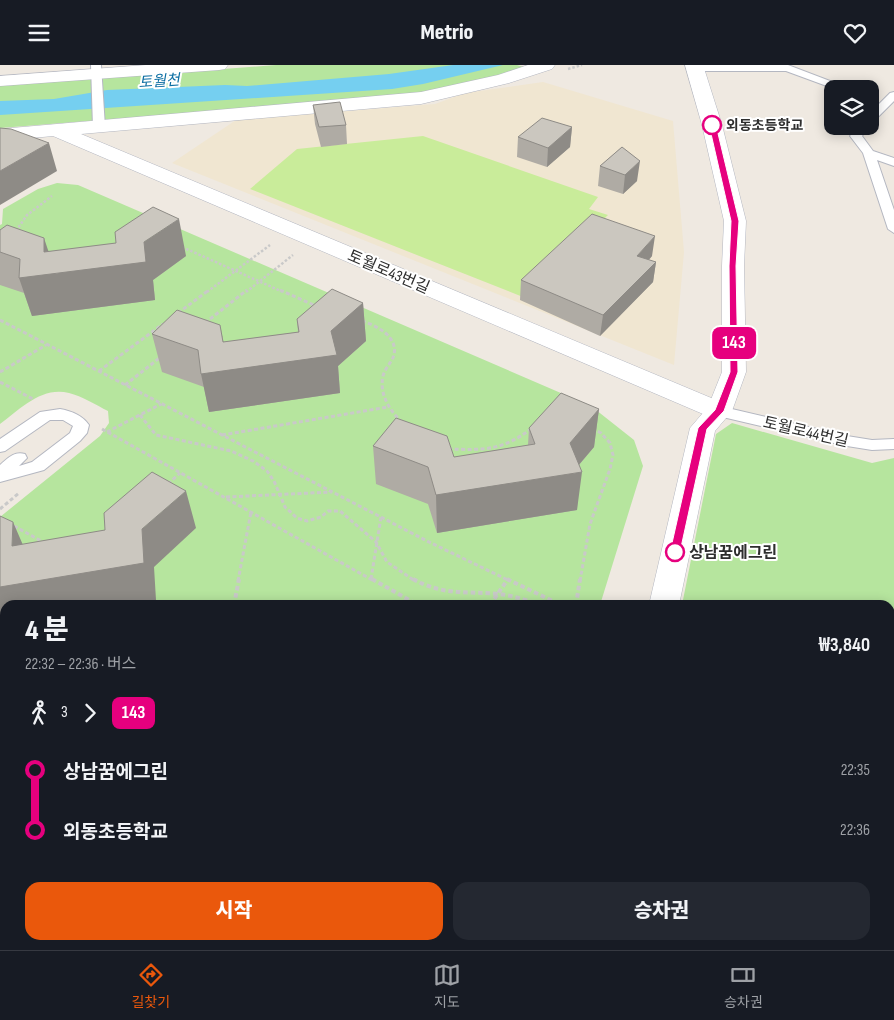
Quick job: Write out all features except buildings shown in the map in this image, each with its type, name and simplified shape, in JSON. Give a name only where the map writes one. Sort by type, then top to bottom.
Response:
[{"type":"street","points":[[0,81],[95,70],[219,65]]},
{"type":"street","name":"토월로43번길","points":[[0,135],[421,98],[503,79],[546,65]]},
{"type":"street","points":[[665,600],[703,428],[720,411],[734,372],[732,266],[735,221],[712,125],[695,67]]},
{"type":"street","name":"토월로43번길","points":[[58,131],[720,411]]},
{"type":"lane","points":[[695,67],[789,66],[824,80]]},
{"type":"lane","points":[[95,70],[99,127]]},
{"type":"lane","points":[[879,110],[888,101]]},
{"type":"lane","points":[[856,135],[869,153],[894,229]]},
{"type":"lane","points":[[869,153],[894,162]]},
{"type":"lane","name":"토월로44번길","points":[[720,411],[847,441],[872,445],[894,444]]},
{"type":"path","points":[[570,65],[574,67]]},
{"type":"path","points":[[16,237],[15,231],[20,220],[30,210],[52,196]]},
{"type":"path","points":[[171,318],[270,245]]},
{"type":"path","points":[[182,247],[322,309]]},
{"type":"path","points":[[200,327],[294,255]]},
{"type":"path","points":[[359,319],[388,334],[394,343],[394,355],[383,375],[384,396],[388,407],[404,424]]},
{"type":"path","points":[[0,320],[381,517],[552,600]]},
{"type":"path","points":[[99,371],[163,324]]},
{"type":"path","points":[[0,372],[47,344]]},
{"type":"path","points":[[125,385],[162,356]]},
{"type":"path","points":[[0,382],[34,400]]},
{"type":"path","points":[[107,432],[162,404]]},
{"type":"path","points":[[222,435],[388,407]]},
{"type":"path","points":[[140,415],[156,435],[187,443],[207,444],[252,461],[267,471],[274,481],[285,507],[297,518],[307,521],[321,517],[328,511],[340,511],[376,542],[388,562],[401,573],[423,585],[453,593],[499,594],[526,600]]},
{"type":"path","points":[[446,449],[483,450],[513,442],[535,426]]},
{"type":"path","points":[[577,600],[590,524],[600,491],[610,469],[613,455],[610,443],[601,433],[587,426]]},
{"type":"path","points":[[99,427],[409,600]]},
{"type":"path","points":[[483,450],[485,457]]},
{"type":"path","points":[[166,486],[180,473]]},
{"type":"path","points":[[224,497],[333,492]]},
{"type":"path","points":[[235,600],[251,512]]},
{"type":"path","points":[[370,579],[381,517]]},
{"type":"path","points":[[7,523],[50,545]]},
{"type":"path","points":[[494,600],[508,579]]},
{"type":"shaded area","points":[[543,82],[673,121],[684,252],[674,365],[172,163],[236,120],[435,104],[465,93]]},
{"type":"green space","points":[[276,65],[517,65],[524,67],[482,81],[427,92],[0,128],[0,86]]},
{"type":"green space","points":[[423,136],[598,197],[589,209],[608,215],[523,297],[250,189],[297,149]]},
{"type":"green space","points":[[57,183],[78,185],[591,406],[634,440],[643,466],[602,600],[0,600],[0,517],[100,436],[109,423],[108,411],[79,396],[59,392],[50,393],[32,400],[0,424],[0,225],[2,224],[3,209],[38,189]]},
{"type":"green space","points":[[732,423],[872,463],[894,458],[894,600],[683,600],[716,434]]},
{"type":"water","points":[[453,65],[503,65],[423,84],[392,89],[0,115],[0,101],[54,99],[107,90],[225,85],[247,86],[389,74]]},
{"type":"bus line","name":"143","points":[[675,552],[703,428],[720,411],[734,372],[732,266],[735,221],[712,125]]},
{"type":"place","name":"외동초등학교","points":[[712,125]]},
{"type":"place","name":"상남꿈에그린","points":[[675,552]]},
{"type":"water label","name":"토월천","points":[[159,81]]}]
